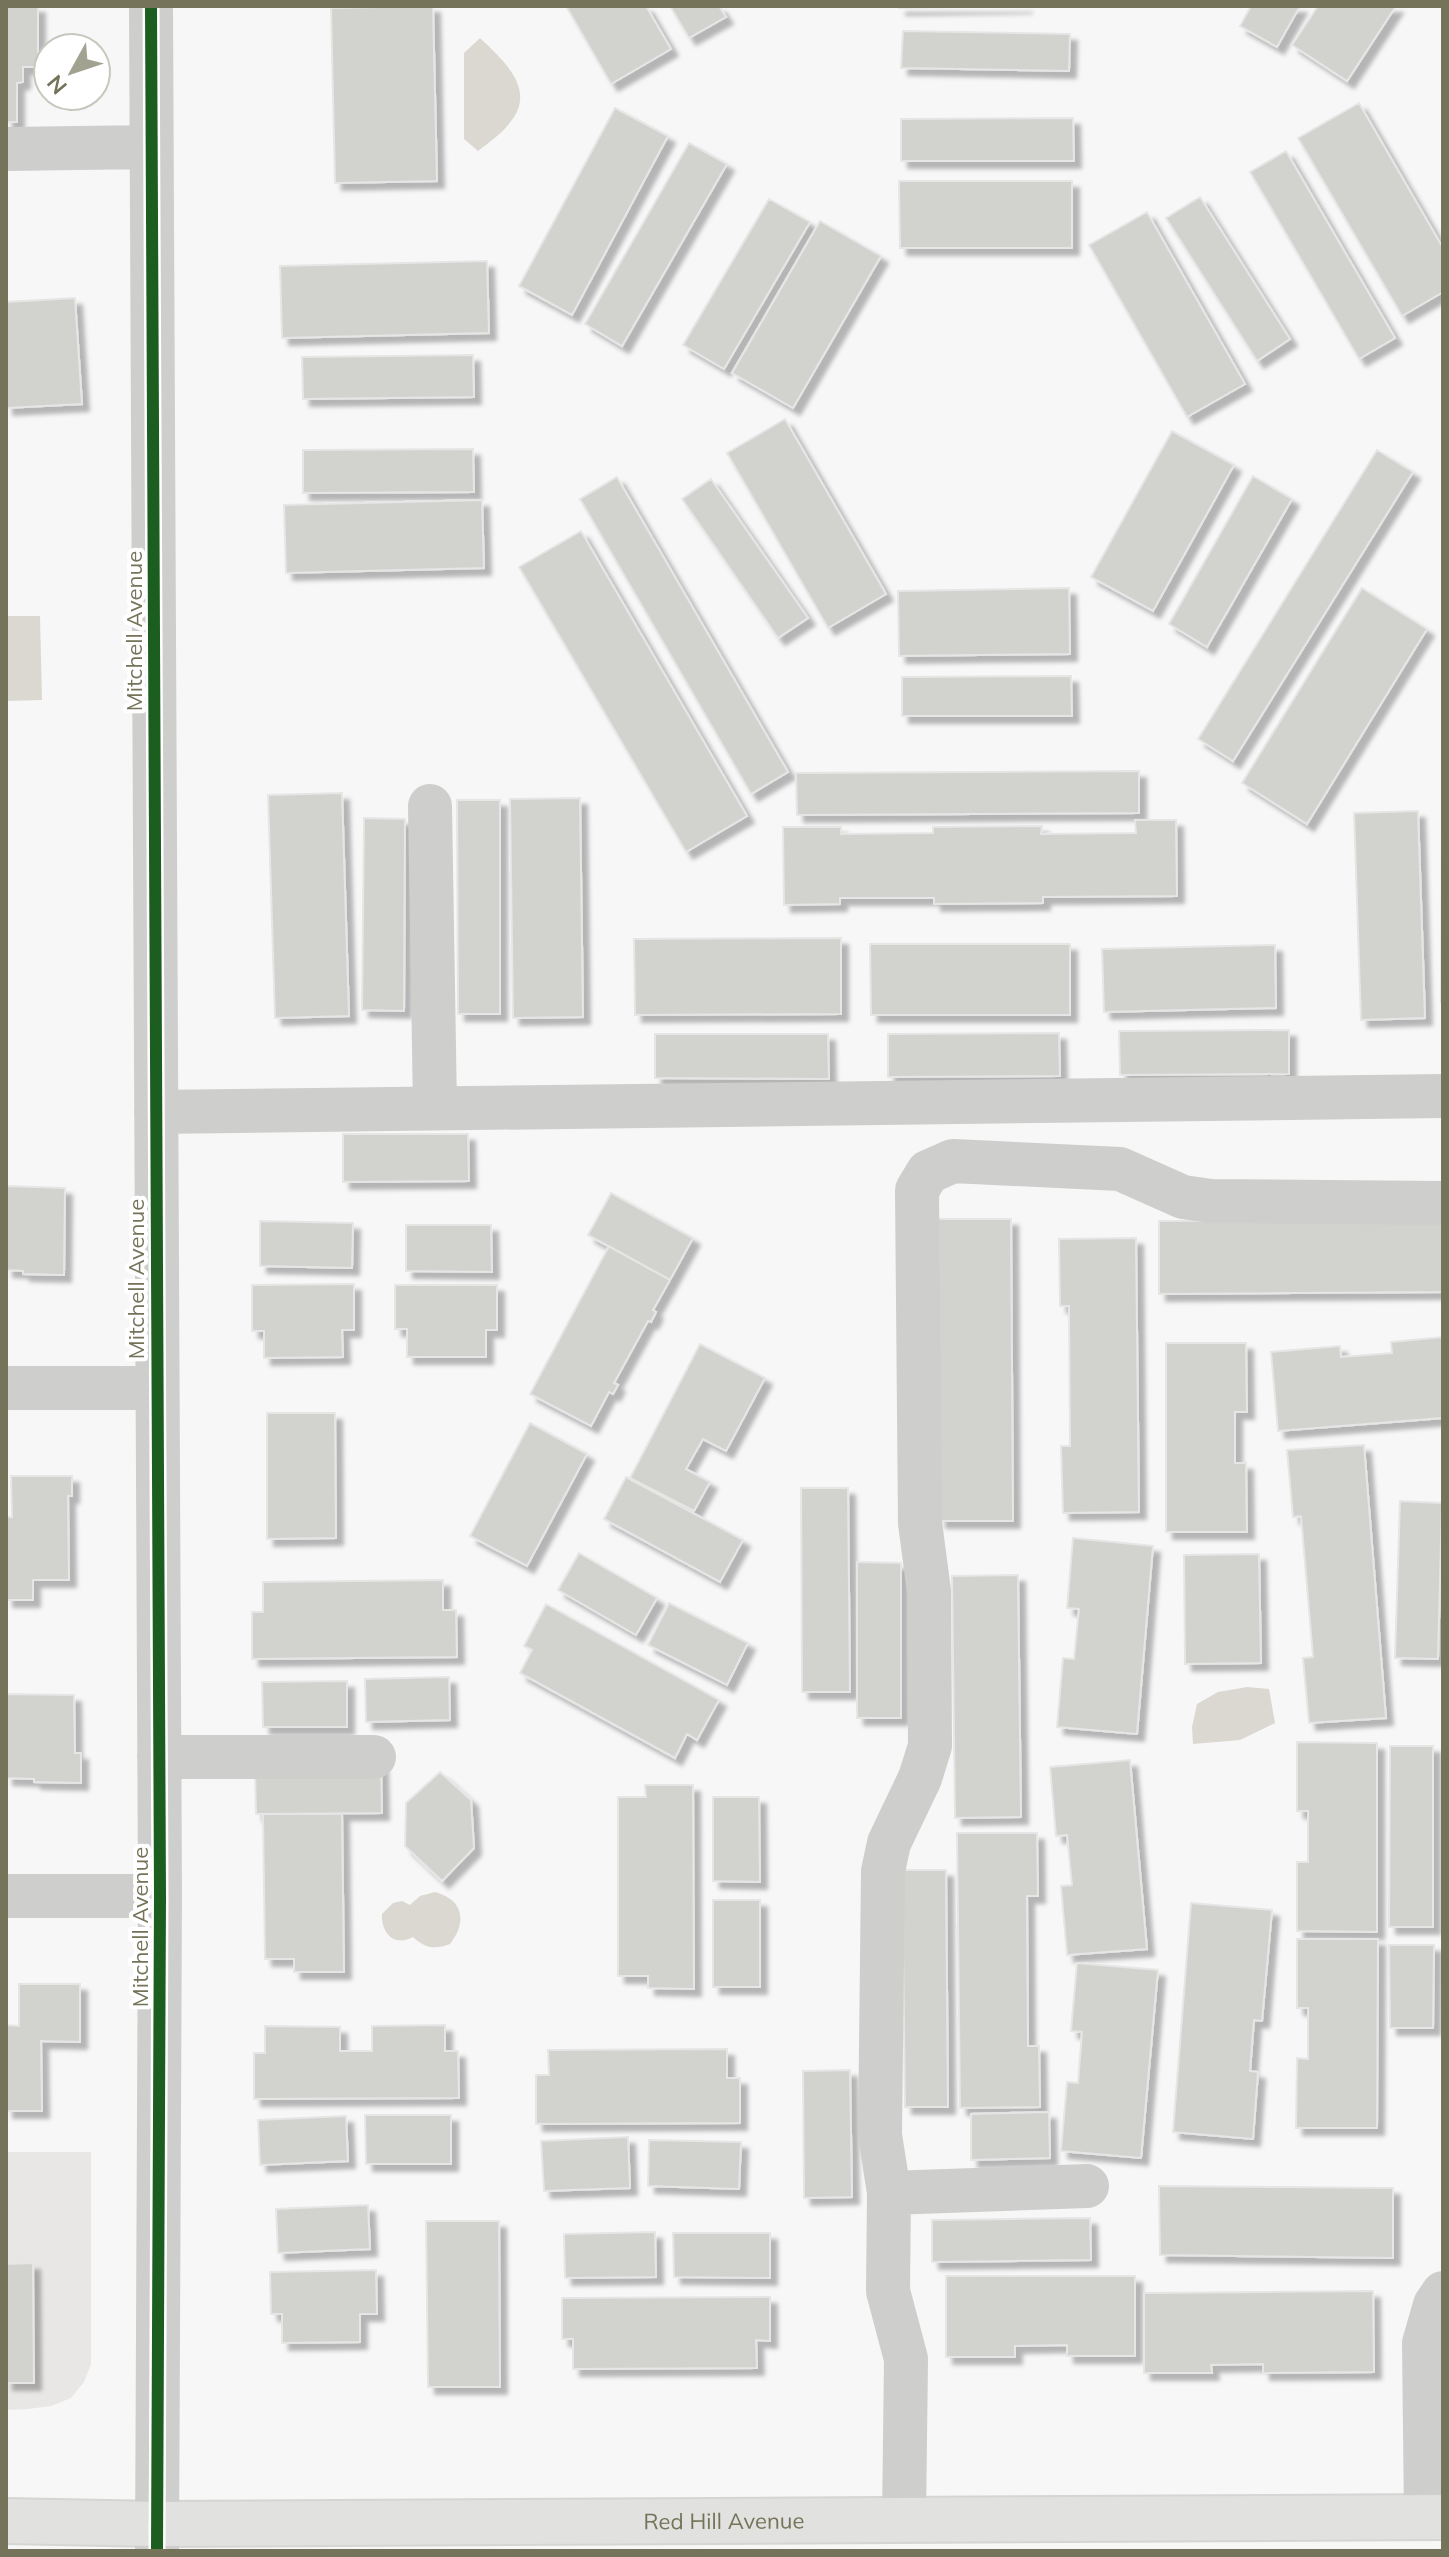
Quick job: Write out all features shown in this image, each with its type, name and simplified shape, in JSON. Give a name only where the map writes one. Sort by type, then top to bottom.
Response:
[{"type":"main road","name":"Red Hill Avenue","points":[[6,2521],[156,2538],[904,2520],[1435,2517]]},
{"type":"street","name":"Mitchell Avenue","points":[[151,6],[160,1896],[156,2538]]},
{"type":"street","points":[[6,149],[151,147]]},
{"type":"street","points":[[430,806],[435,1108]]},
{"type":"street","points":[[156,1112],[1443,1096]]},
{"type":"street","points":[[904,2520],[906,2359],[888,2291],[889,2193],[880,2135],[883,1871],[889,1843],[920,1778],[930,1746],[929,1591],[920,1523],[917,1190],[928,1172],[953,1161],[1120,1169],[1183,1197],[1211,1201],[1443,1203]]},
{"type":"street","points":[[6,1388],[157,1388]]},
{"type":"street","points":[[159,1757],[374,1757]]},
{"type":"street","points":[[6,1896],[160,1896]]},
{"type":"street","points":[[889,2193],[1087,2186]]},
{"type":"street","points":[[1435,2517],[1424,2343],[1435,2305],[1443,2293]]},
{"type":"shaded area","points":[[480,38],[515,77],[520,100],[517,112],[508,125],[478,151],[464,139],[464,53]]},
{"type":"shaded area","points":[[6,616],[40,616],[42,700],[6,701]]},
{"type":"shaded area","points":[[1247,1687],[1269,1689],[1275,1723],[1240,1740],[1193,1744],[1192,1727],[1197,1704],[1218,1692]]},
{"type":"shaded area","points":[[435,1892],[452,1900],[460,1913],[459,1928],[450,1944],[430,1947],[413,1937],[400,1940],[390,1937],[382,1914],[393,1903],[402,1901],[410,1905],[420,1896]]},
{"type":"shaded area","points":[[6,2152],[91,2152],[91,2364],[84,2382],[71,2398],[51,2406],[6,2410]]},
{"type":"building","points":[[6,6],[38,6],[38,32],[32,32],[32,67],[23,67],[23,82],[17,83],[17,122],[6,122]]},
{"type":"building","points":[[433,6],[437,181],[335,183],[331,8]]},
{"type":"building","points":[[566,6],[646,6],[671,49],[611,84]]},
{"type":"building","points":[[670,6],[719,6],[726,17],[689,38]]},
{"type":"building","points":[[899,6],[1026,6],[899,8]]},
{"type":"building","points":[[1251,6],[1300,6],[1277,47],[1240,26]]},
{"type":"building","points":[[1318,6],[1396,6],[1347,81],[1292,45]]},
{"type":"building","points":[[903,31],[1070,34],[1069,71],[901,68]]},
{"type":"building","points":[[1359,103],[1443,248],[1443,292],[1402,316],[1298,138]]},
{"type":"building","points":[[615,108],[668,136],[572,315],[519,286]]},
{"type":"building","points":[[1073,118],[1074,161],[901,161],[901,119]]},
{"type":"building","points":[[689,143],[727,164],[622,346],[585,324]]},
{"type":"building","points":[[1286,151],[1395,338],[1359,359],[1250,172]]},
{"type":"building","points":[[899,181],[1072,181],[1072,248],[900,248]]},
{"type":"building","points":[[1200,197],[1290,339],[1257,361],[1166,218]]},
{"type":"building","points":[[769,199],[810,222],[724,369],[683,345]]},
{"type":"building","points":[[1147,212],[1245,384],[1187,417],[1089,245]]},
{"type":"building","points":[[820,221],[881,256],[793,408],[732,373]]},
{"type":"building","points":[[487,261],[489,333],[282,338],[280,266]]},
{"type":"building","points":[[75,298],[82,404],[6,408],[6,302]]},
{"type":"building","points":[[473,355],[474,397],[303,399],[302,357]]},
{"type":"building","points":[[785,419],[886,594],[828,628],[727,453]]},
{"type":"building","points":[[1172,431],[1234,465],[1153,611],[1091,577]]},
{"type":"building","points":[[473,449],[474,492],[303,493],[303,450]]},
{"type":"building","points":[[1377,450],[1413,472],[1233,761],[1198,739]]},
{"type":"building","points":[[1253,476],[1292,499],[1207,647],[1169,624]]},
{"type":"building","points":[[617,477],[788,772],[751,794],[580,499]]},
{"type":"building","points":[[711,479],[808,618],[778,638],[682,499]]},
{"type":"building","points":[[482,500],[484,568],[286,573],[284,505]]},
{"type":"building","points":[[581,531],[747,816],[686,852],[519,567]]},
{"type":"building","points":[[1069,588],[1070,654],[899,656],[898,591]]},
{"type":"building","points":[[1362,588],[1427,629],[1307,824],[1242,783]]},
{"type":"building","points":[[1071,676],[1072,716],[902,716],[902,677]]},
{"type":"building","points":[[1139,771],[1139,813],[797,815],[796,773]]},
{"type":"building","points":[[342,793],[349,1016],[275,1018],[268,795]]},
{"type":"building","points":[[580,798],[583,1017],[513,1018],[510,799]]},
{"type":"building","points":[[457,800],[500,800],[500,1014],[458,1014]]},
{"type":"building","points":[[1418,811],[1425,1018],[1361,1020],[1354,813]]},
{"type":"building","points":[[364,818],[405,819],[404,1011],[362,1010]]},
{"type":"building","points":[[1135,820],[1176,820],[1177,896],[1043,897],[1043,903],[934,904],[934,898],[840,898],[840,904],[784,905],[783,827],[841,827],[841,834],[933,833],[933,827],[1042,826],[1041,834],[1136,833]]},
{"type":"building","points":[[1442,831],[1443,1002],[1441,1002]]},
{"type":"building","points":[[841,938],[841,1014],[635,1015],[634,939]]},
{"type":"building","points":[[870,944],[1070,944],[1070,1015],[871,1015]]},
{"type":"building","points":[[1275,945],[1276,1008],[1104,1012],[1102,949]]},
{"type":"building","points":[[1289,1030],[1289,1074],[1120,1075],[1119,1031]]},
{"type":"building","points":[[1059,1033],[1060,1076],[888,1077],[888,1034]]},
{"type":"building","points":[[655,1034],[828,1034],[829,1079],[655,1078]]},
{"type":"building","points":[[343,1134],[468,1134],[469,1181],[343,1182]]},
{"type":"building","points":[[6,1186],[65,1188],[64,1275],[23,1274],[23,1271],[6,1270]]},
{"type":"building","points":[[611,1193],[693,1238],[670,1280],[588,1235]]},
{"type":"building","points":[[938,1219],[1011,1219],[1013,1521],[939,1521]]},
{"type":"building","points":[[1443,1220],[1443,1292],[1159,1294],[1159,1221]]},
{"type":"building","points":[[260,1221],[353,1223],[352,1268],[260,1266]]},
{"type":"building","points":[[406,1225],[491,1225],[492,1272],[406,1271]]},
{"type":"building","points":[[1136,1238],[1139,1512],[1063,1513],[1061,1446],[1070,1446],[1069,1306],[1060,1306],[1059,1239]]},
{"type":"building","points":[[609,1246],[670,1280],[653,1310],[656,1312],[651,1322],[648,1321],[614,1383],[618,1385],[613,1394],[609,1392],[591,1426],[530,1394]]},
{"type":"building","points":[[354,1284],[354,1330],[342,1330],[343,1357],[264,1358],[264,1331],[252,1331],[252,1285]]},
{"type":"building","points":[[395,1285],[497,1285],[497,1330],[486,1330],[486,1357],[407,1357],[407,1329],[395,1329]]},
{"type":"building","points":[[1443,1337],[1443,1418],[1278,1431],[1271,1352],[1340,1346],[1341,1357],[1392,1353],[1391,1342]]},
{"type":"building","points":[[1166,1343],[1246,1343],[1247,1412],[1235,1412],[1235,1463],[1246,1463],[1247,1532],[1166,1532]]},
{"type":"building","points":[[700,1344],[765,1378],[726,1451],[703,1439],[686,1469],[710,1482],[694,1511],[630,1478]]},
{"type":"building","points":[[267,1413],[335,1413],[336,1538],[267,1539]]},
{"type":"building","points":[[530,1423],[587,1454],[527,1566],[470,1536]]},
{"type":"building","points":[[1364,1445],[1386,1718],[1309,1723],[1303,1658],[1313,1657],[1301,1516],[1293,1517],[1287,1450]]},
{"type":"building","points":[[11,1476],[72,1476],[72,1496],[68,1496],[69,1580],[33,1580],[33,1600],[6,1600],[6,1517],[12,1517]]},
{"type":"building","points":[[626,1477],[743,1540],[720,1582],[604,1519]]},
{"type":"building","points":[[801,1488],[848,1488],[850,1692],[802,1692]]},
{"type":"building","points":[[1400,1501],[1442,1503],[1438,1659],[1395,1658]]},
{"type":"building","points":[[1073,1538],[1153,1546],[1137,1734],[1057,1727],[1063,1658],[1074,1659],[1079,1609],[1067,1608]]},
{"type":"building","points":[[579,1553],[657,1598],[636,1635],[558,1590]]},
{"type":"building","points":[[1259,1554],[1261,1663],[1185,1664],[1184,1555]]},
{"type":"building","points":[[857,1562],[901,1563],[901,1718],[857,1718]]},
{"type":"building","points":[[1018,1575],[1021,1817],[955,1818],[952,1576]]},
{"type":"building","points":[[443,1580],[443,1610],[456,1610],[457,1657],[252,1659],[252,1612],[263,1612],[263,1582]]},
{"type":"building","points":[[669,1603],[748,1643],[727,1685],[648,1645]]},
{"type":"building","points":[[546,1604],[719,1700],[697,1740],[687,1734],[675,1758],[520,1673],[532,1650],[524,1646]]},
{"type":"building","points":[[449,1677],[450,1720],[366,1722],[365,1679]]},
{"type":"building","points":[[347,1681],[347,1727],[263,1727],[262,1682]]},
{"type":"building","points":[[6,1694],[74,1695],[75,1753],[81,1753],[81,1783],[6,1778]]},
{"type":"building","points":[[1297,1742],[1377,1743],[1377,1932],[1297,1931],[1297,1862],[1308,1862],[1308,1811],[1297,1811]]},
{"type":"building","points":[[1390,1746],[1433,1746],[1433,1927],[1389,1927]]},
{"type":"building","points":[[1130,1760],[1147,1949],[1067,1955],[1061,1886],[1072,1885],[1067,1835],[1056,1836],[1050,1767]]},
{"type":"building","points":[[381,1765],[382,1813],[256,1814],[255,1767]]},
{"type":"building","points":[[440,1772],[471,1800],[474,1848],[442,1881],[405,1846],[406,1803]]},
{"type":"building","points":[[645,1785],[693,1785],[694,1989],[648,1988],[648,1976],[618,1976],[618,1797],[646,1797]]},
{"type":"building","points":[[713,1797],[759,1797],[760,1882],[713,1881]]},
{"type":"building","points":[[263,1814],[342,1814],[344,1972],[294,1972],[294,1959],[265,1959]]},
{"type":"building","points":[[957,1833],[1037,1833],[1038,1896],[1027,1896],[1028,2046],[1039,2046],[1040,2107],[960,2108]]},
{"type":"building","points":[[902,1870],[946,1870],[948,2107],[905,2107]]},
{"type":"building","points":[[713,1900],[760,1900],[760,1987],[713,1987]]},
{"type":"building","points":[[1191,1903],[1272,1910],[1262,2021],[1254,2020],[1250,2071],[1258,2072],[1253,2139],[1173,2132]]},
{"type":"building","points":[[1297,1939],[1378,1939],[1377,2128],[1296,2128],[1297,2058],[1308,2059],[1308,2008],[1297,2008]]},
{"type":"building","points":[[1389,1945],[1434,1945],[1433,2028],[1390,2028]]},
{"type":"building","points":[[1077,1963],[1158,1970],[1141,2158],[1061,2151],[1067,2082],[1078,2083],[1082,2032],[1071,2031]]},
{"type":"building","points":[[19,1984],[80,1984],[80,2042],[41,2041],[42,2111],[6,2111],[6,2025],[19,2026]]},
{"type":"building","points":[[445,2025],[445,2051],[458,2051],[459,2098],[254,2099],[254,2053],[265,2053],[265,2026],[340,2027],[340,2051],[372,2051],[372,2026]]},
{"type":"building","points":[[727,2049],[727,2078],[740,2078],[740,2123],[536,2124],[536,2075],[549,2075],[548,2050]]},
{"type":"building","points":[[850,2070],[852,2197],[804,2198],[803,2071]]},
{"type":"building","points":[[1049,2112],[1050,2158],[971,2160],[971,2114]]},
{"type":"building","points":[[365,2115],[451,2115],[451,2164],[366,2164]]},
{"type":"building","points":[[346,2116],[348,2161],[260,2165],[258,2120]]},
{"type":"building","points":[[628,2137],[630,2188],[544,2191],[541,2141]]},
{"type":"building","points":[[649,2140],[741,2142],[739,2189],[648,2186]]},
{"type":"building","points":[[1159,2186],[1393,2188],[1393,2258],[1160,2255]]},
{"type":"building","points":[[368,2205],[370,2249],[278,2253],[276,2209]]},
{"type":"building","points":[[1090,2218],[1091,2260],[932,2262],[932,2220]]},
{"type":"building","points":[[426,2221],[499,2221],[500,2387],[428,2387]]},
{"type":"building","points":[[655,2232],[656,2277],[565,2278],[564,2234]]},
{"type":"building","points":[[673,2233],[770,2233],[770,2278],[674,2277]]},
{"type":"building","points":[[33,2263],[34,2383],[6,2383],[6,2264]]},
{"type":"building","points":[[376,2270],[377,2314],[360,2314],[360,2342],[282,2343],[282,2314],[271,2314],[270,2272]]},
{"type":"building","points":[[946,2276],[1135,2276],[1135,2356],[1067,2356],[1067,2345],[1015,2346],[1015,2357],[946,2357]]},
{"type":"building","points":[[1373,2291],[1374,2372],[1263,2373],[1263,2364],[1211,2365],[1212,2373],[1144,2373],[1144,2293]]},
{"type":"building","points":[[770,2297],[770,2341],[756,2340],[757,2368],[573,2369],[573,2339],[562,2339],[562,2298]]},
{"type":"cycle path","points":[[151,6],[160,1896],[157,2551]]}]
